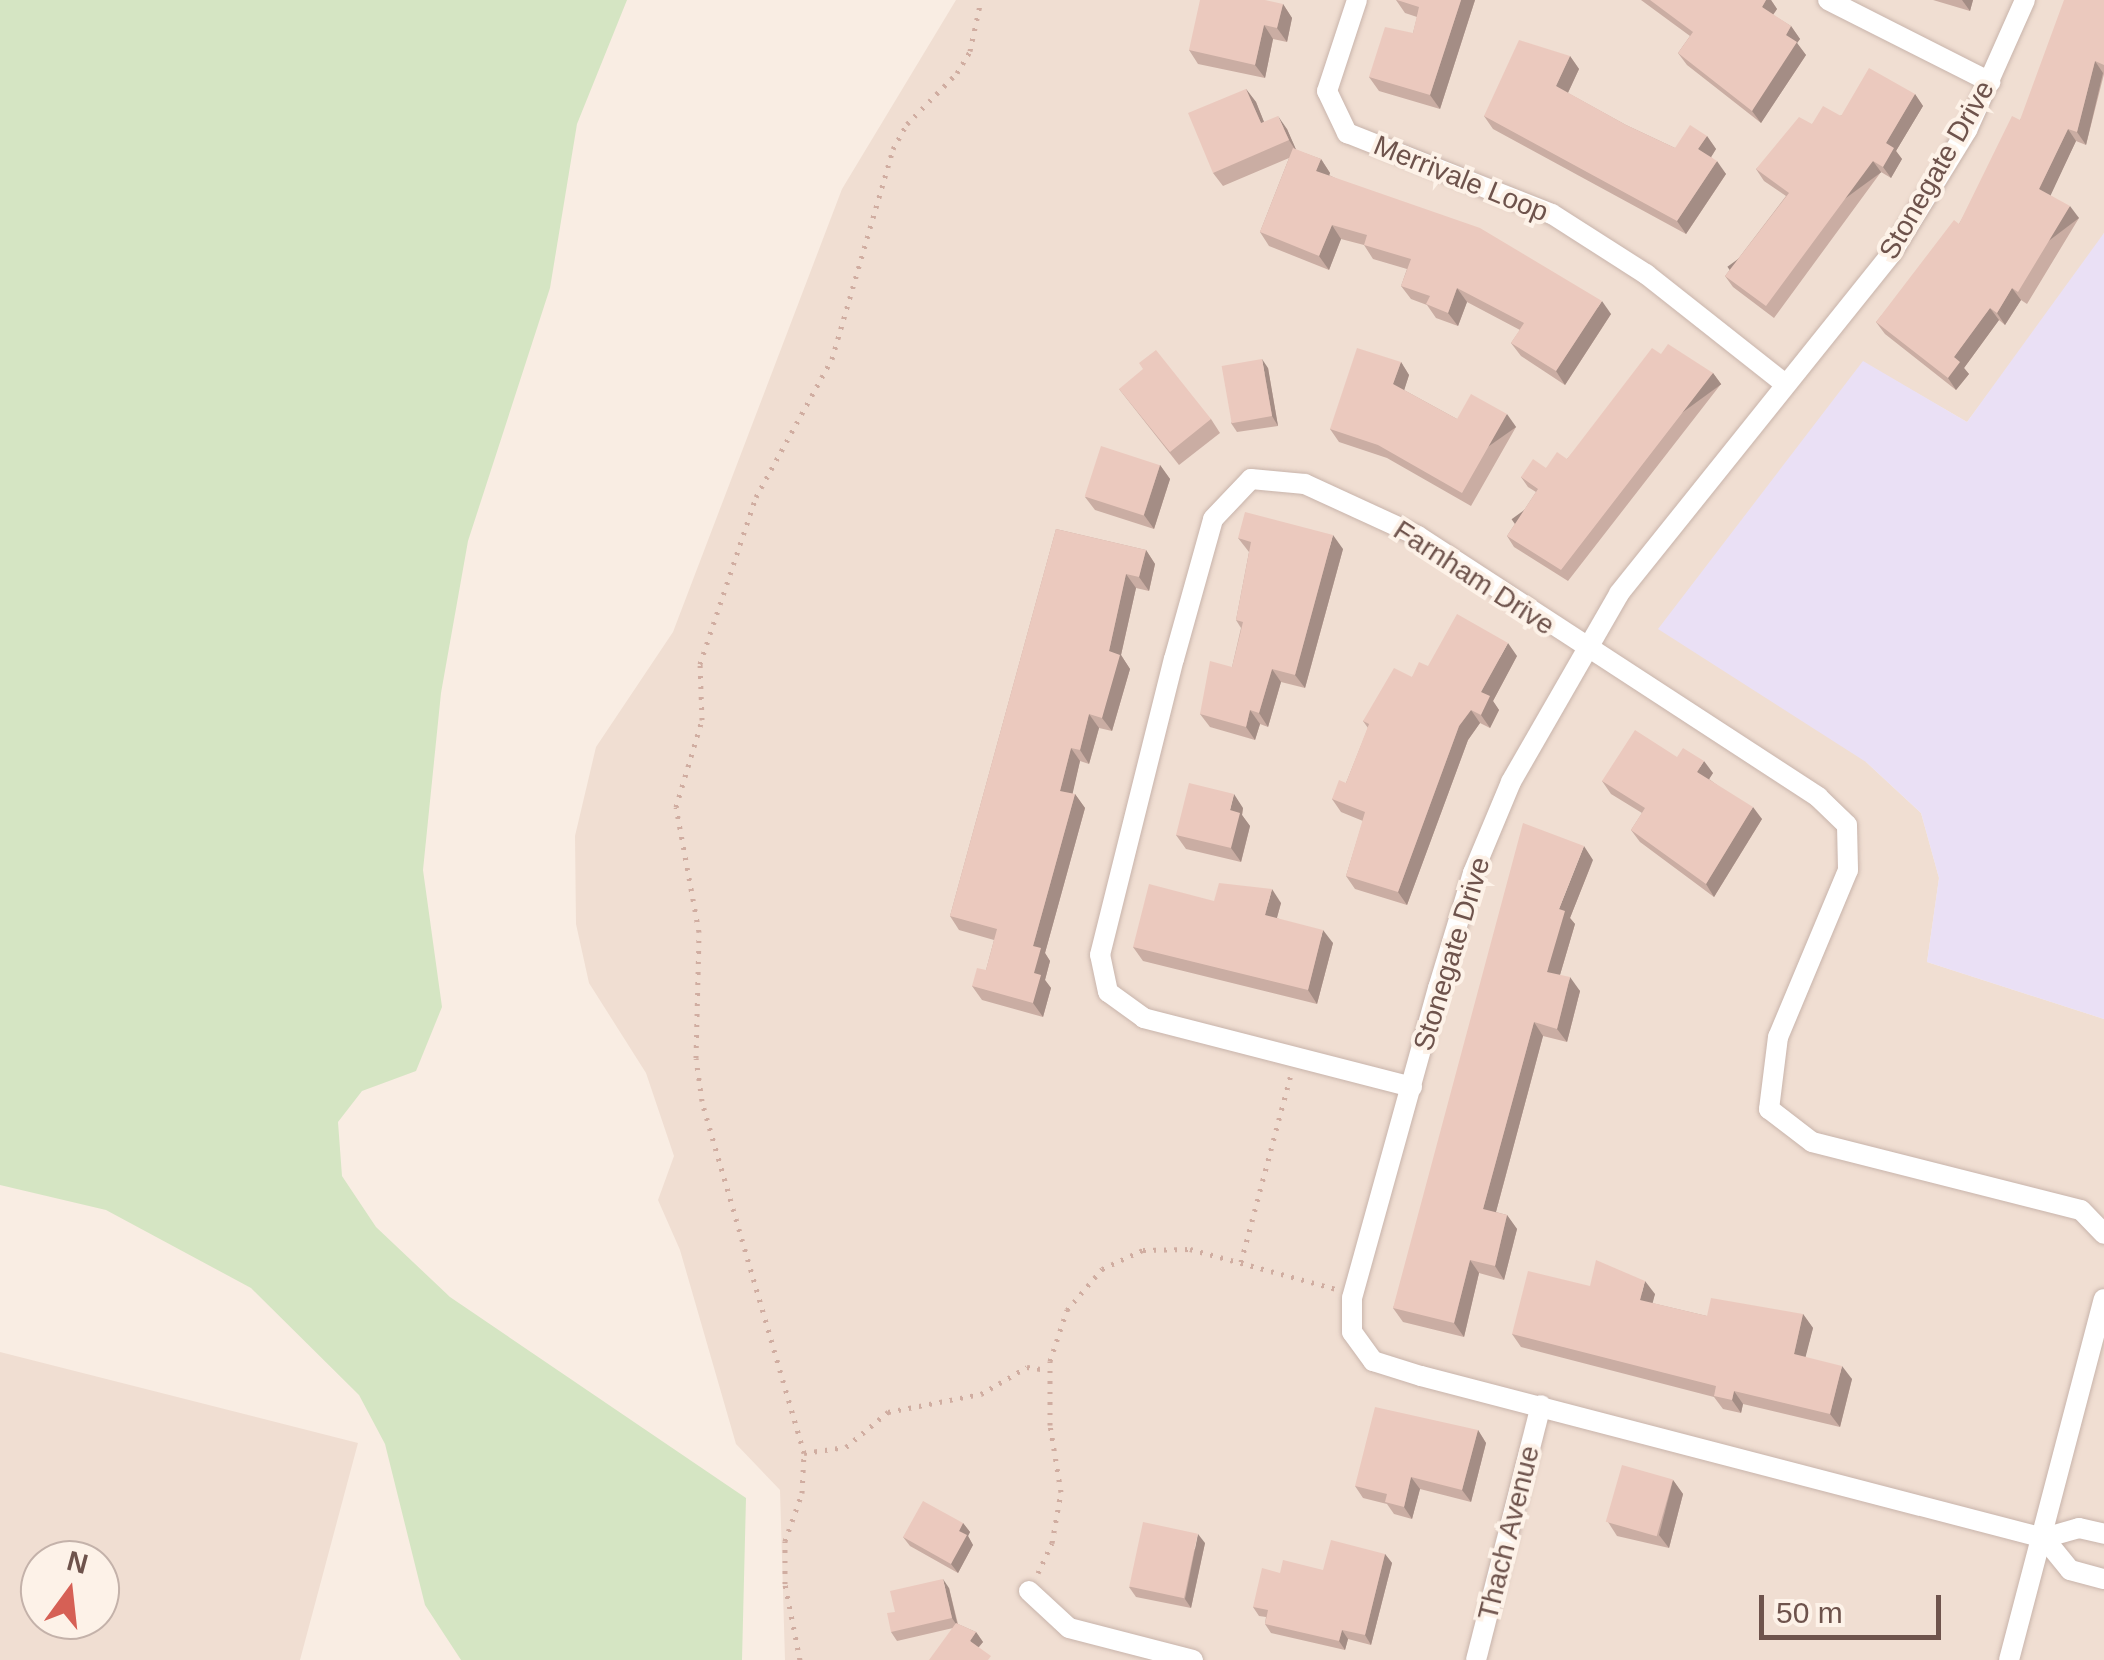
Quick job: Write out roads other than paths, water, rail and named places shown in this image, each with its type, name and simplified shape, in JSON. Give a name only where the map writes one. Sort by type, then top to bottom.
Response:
[{"type":"street","name":"Merrivale Loop","points":[[1358,0],[1328,91],[1347,133],[1552,214],[1646,274],[1784,382]]},
{"type":"street","points":[[1828,0],[1990,82]]},
{"type":"street","name":"Stonegate Drive","points":[[2025,0],[1990,82],[1891,254],[1784,382],[1619,594],[1511,782],[1473,873],[1353,1294],[1352,1332],[1373,1361],[2044,1538],[2079,1528],[2104,1534]]},
{"type":"street","name":"Farnham Drive","points":[[1412,1087],[1144,1018],[1108,992],[1100,955],[1214,519],[1251,480],[1305,484],[1418,536],[1585,650],[1818,797],[1847,825],[1848,870],[1778,1037],[1769,1108],[1812,1142],[2081,1210],[2104,1234]]},
{"type":"street","points":[[2009,1660],[2104,1299]]},
{"type":"street","name":"Thach Avenue","points":[[1476,1660],[1541,1405]]},
{"type":"street","name":"Stonegate Drive","points":[[2044,1538],[2070,1570],[2104,1579]]},
{"type":"street","points":[[1029,1592],[1069,1628],[1193,1660]]}]
